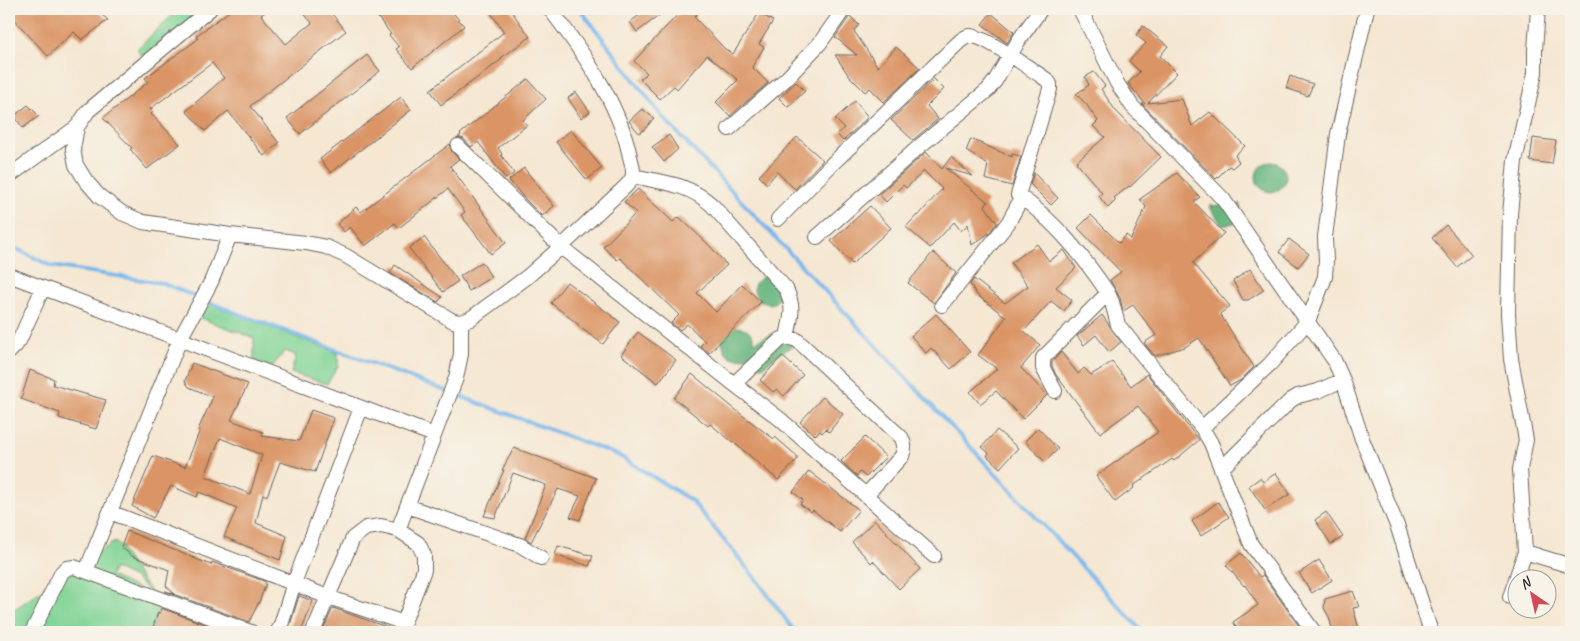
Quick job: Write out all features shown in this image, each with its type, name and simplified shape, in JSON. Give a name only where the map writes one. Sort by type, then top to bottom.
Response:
[{"type":"street","points":[[9,176],[77,127],[88,111],[210,9]]},
{"type":"street","points":[[77,127],[73,149],[76,165],[98,196],[122,212],[143,222],[326,247],[346,256],[453,321],[461,322],[470,319],[527,277],[624,187],[633,176],[625,135],[608,95],[566,29],[550,9]]},
{"type":"street","points":[[729,130],[787,78],[820,43],[844,9]]},
{"type":"street","points":[[817,237],[921,145],[988,90],[1041,9]]},
{"type":"street","points":[[1080,9],[1118,84],[1132,106],[1222,199],[1334,360],[1343,380],[1362,439],[1398,528],[1431,632]]},
{"type":"street","points":[[1202,428],[1270,364],[1308,320],[1325,277],[1325,237],[1338,134],[1367,9]]},
{"type":"street","points":[[1520,568],[1525,552],[1520,469],[1526,440],[1511,358],[1508,305],[1510,214],[1515,161],[1534,79],[1534,50],[1538,9]]},
{"type":"street","points":[[778,220],[830,166],[962,40],[968,36],[975,36],[1010,55],[1047,80],[1050,84],[1050,89],[1018,195],[1021,199],[1008,223],[942,306]]},
{"type":"street","points":[[458,146],[561,247],[780,419],[934,556]]},
{"type":"street","points":[[633,176],[685,187],[700,195],[712,205],[786,289],[791,300],[793,312],[786,337]]},
{"type":"street","points":[[1018,195],[1036,207],[1065,236],[1108,293],[1118,325],[1202,428],[1221,468],[1251,544],[1314,632]]},
{"type":"street","points":[[86,572],[180,339],[211,282],[230,235]]},
{"type":"street","points":[[9,275],[434,435]]},
{"type":"street","points":[[13,348],[43,288]]},
{"type":"street","points":[[1055,391],[1043,368],[1043,358],[1108,293]]},
{"type":"street","points":[[398,530],[456,378],[461,354],[461,322]]},
{"type":"street","points":[[734,384],[780,340],[786,337],[797,340],[901,437],[904,442],[905,450],[902,456],[866,495]]},
{"type":"street","points":[[1221,468],[1291,400],[1343,380]]},
{"type":"street","points":[[277,632],[361,408]]},
{"type":"street","points":[[407,506],[520,545],[541,558]]},
{"type":"street","points":[[110,512],[328,596],[402,628],[424,570],[424,555],[418,543],[398,530],[381,526],[366,528],[353,538],[328,596],[313,632]]},
{"type":"street","points":[[1525,552],[1571,566]]},
{"type":"street","points":[[32,632],[62,572],[67,568],[74,567],[251,632]]},
{"type":"green space","points":[[179,9],[205,9],[144,59],[137,49]]},
{"type":"green space","points":[[1271,162],[1282,166],[1286,177],[1282,188],[1271,192],[1260,188],[1256,177],[1260,166]]},
{"type":"green space","points":[[1240,204],[1243,222],[1222,225],[1209,206]]},
{"type":"green space","points":[[767,276],[781,291],[777,300],[771,304],[759,299],[755,293],[754,286],[758,280]]},
{"type":"green space","points":[[210,304],[338,353],[338,366],[327,384],[291,373],[296,355],[285,351],[271,368],[254,361],[254,338],[195,316]]},
{"type":"green space","points":[[735,327],[748,330],[755,342],[782,329],[796,334],[792,347],[777,355],[763,367],[748,364],[750,355],[739,359],[730,356],[724,349],[723,337]]},
{"type":"green space","points":[[115,542],[122,548],[121,550],[151,593],[135,578],[114,568],[110,576],[159,598],[158,612],[152,630],[158,632],[9,632],[9,613],[54,582],[59,576],[89,570],[92,556]]},
{"type":"building","points":[[9,9],[95,9],[108,20],[82,40],[74,32],[48,56],[9,14]]},
{"type":"building","points":[[232,9],[269,9],[261,15],[286,44],[312,23],[300,9],[328,9],[346,31],[250,106],[279,143],[264,156],[228,111],[205,131],[186,111],[224,78],[212,63],[150,109],[153,112],[151,114],[180,144],[147,169],[130,149],[132,148],[103,118],[148,82],[145,78],[198,39],[196,36]]},
{"type":"building","points":[[371,9],[450,9],[464,26],[412,68],[396,49],[399,47],[389,35],[391,34]]},
{"type":"building","points":[[488,9],[510,9],[530,37],[441,105],[430,90],[504,32]]},
{"type":"building","points":[[648,9],[668,9],[637,32],[630,22]]},
{"type":"building","points":[[683,9],[702,9],[694,17],[725,49],[733,54],[759,13],[773,21],[759,44],[764,47],[752,67],[768,83],[730,116],[716,102],[738,80],[707,55],[677,89],[674,86],[660,99],[640,79],[647,73],[634,61]]},
{"type":"building","points":[[991,13],[1014,32],[1007,43],[982,24]]},
{"type":"building","points":[[850,16],[859,25],[854,31],[878,67],[896,47],[920,68],[884,102],[870,88],[865,92],[849,76],[835,55],[857,55],[835,37]]},
{"type":"building","points":[[1143,26],[1168,46],[1160,56],[1177,73],[1148,103],[1182,99],[1192,126],[1210,112],[1245,146],[1235,155],[1239,162],[1232,168],[1229,166],[1216,179],[1142,104],[1145,104],[1128,83],[1140,72],[1129,61],[1146,43],[1136,35]]},
{"type":"building","points":[[367,55],[380,71],[300,134],[287,118]]},
{"type":"building","points":[[1094,72],[1105,86],[1101,89],[1115,110],[1161,157],[1130,187],[1114,198],[1116,200],[1108,208],[1099,196],[1102,193],[1076,162],[1105,137],[1093,126],[1098,121],[1076,94],[1089,85],[1085,77]]},
{"type":"building","points":[[1290,76],[1313,84],[1308,96],[1286,88]]},
{"type":"building","points":[[528,79],[546,99],[523,120],[527,125],[498,148],[514,173],[506,179],[478,142],[471,147],[464,139],[458,137]]},
{"type":"building","points":[[934,79],[944,89],[927,106],[938,119],[913,140],[891,120]]},
{"type":"building","points":[[796,82],[805,91],[788,107],[779,98]]},
{"type":"building","points":[[576,92],[590,112],[581,118],[568,98]]},
{"type":"building","points":[[401,97],[411,110],[331,173],[320,159]]},
{"type":"building","points":[[855,101],[868,117],[843,141],[837,134],[844,128],[835,119]]},
{"type":"building","points":[[28,105],[39,116],[23,128],[14,116]]},
{"type":"building","points":[[642,109],[654,118],[639,133],[629,121]]},
{"type":"building","points":[[571,130],[602,168],[587,180],[556,142]]},
{"type":"building","points":[[669,135],[678,149],[664,162],[652,147]]},
{"type":"building","points":[[797,137],[823,160],[795,189],[777,172],[767,184],[759,176]]},
{"type":"building","points":[[1533,138],[1556,141],[1552,164],[1530,161]]},
{"type":"building","points":[[971,139],[1012,157],[1012,154],[1021,156],[1012,186],[985,179],[988,165],[966,151]]},
{"type":"building","points":[[450,144],[452,152],[459,159],[450,166],[506,243],[491,254],[461,215],[465,212],[448,189],[399,228],[395,223],[365,246],[350,227],[344,232],[337,224],[356,207],[361,212]]},
{"type":"building","points":[[926,152],[942,169],[951,157],[973,176],[945,168],[988,202],[985,206],[997,223],[989,233],[972,245],[968,224],[961,231],[954,222],[930,248],[906,227],[942,189],[924,171],[906,188],[903,185],[886,202],[879,194]]},
{"type":"building","points":[[524,168],[554,206],[542,216],[509,180]]},
{"type":"building","points":[[1034,173],[1058,198],[1051,205],[1030,184]]},
{"type":"building","points":[[1177,173],[1200,197],[1194,202],[1224,233],[1193,263],[1230,306],[1220,314],[1254,367],[1241,380],[1230,386],[1199,338],[1185,347],[1155,356],[1144,343],[1156,335],[1133,305],[1123,311],[1120,298],[1110,280],[1121,272],[1078,228],[1091,215],[1119,243],[1126,235],[1131,239],[1146,207],[1140,199]]},
{"type":"building","points":[[638,189],[673,222],[679,217],[727,265],[697,293],[716,312],[742,284],[761,302],[709,353],[700,346],[705,341],[687,324],[680,330],[671,323],[679,315],[620,258],[617,260],[603,247],[636,213],[624,202]]},
{"type":"building","points":[[870,206],[891,228],[852,264],[831,241]]},
{"type":"building","points":[[1446,225],[1472,255],[1457,267],[1432,238]]},
{"type":"building","points":[[424,237],[458,281],[443,292],[409,248]]},
{"type":"building","points":[[1289,239],[1309,254],[1298,267],[1279,252]]},
{"type":"building","points":[[1037,244],[1049,261],[1064,250],[1076,268],[1056,287],[1072,300],[1064,311],[1051,301],[1024,331],[1040,345],[1021,368],[1047,395],[1023,419],[996,391],[980,404],[970,392],[997,369],[978,355],[1006,317],[977,295],[970,284],[974,279],[1005,303],[1028,286],[1011,263]]},
{"type":"building","points":[[933,252],[956,273],[934,303],[908,283]]},
{"type":"building","points":[[482,262],[491,277],[469,291],[460,276]]},
{"type":"building","points":[[395,265],[442,297],[438,302],[390,273]]},
{"type":"building","points":[[1250,269],[1264,290],[1248,300],[1243,300],[1233,281]]},
{"type":"building","points":[[567,282],[620,322],[603,344],[551,303]]},
{"type":"building","points":[[936,314],[970,352],[951,369],[931,348],[926,353],[911,336]]},
{"type":"building","points":[[1102,315],[1121,342],[1109,352],[1096,335],[1084,345],[1077,336]]},
{"type":"building","points":[[638,332],[676,360],[658,383],[621,355]]},
{"type":"building","points":[[1061,352],[1078,374],[1084,368],[1091,375],[1112,362],[1131,386],[1147,374],[1199,440],[1174,461],[1172,459],[1133,486],[1134,488],[1115,502],[1096,476],[1158,432],[1138,406],[1100,433],[1056,375],[1052,362]]},
{"type":"building","points":[[782,356],[803,375],[784,396],[777,389],[773,392],[760,380]]},
{"type":"building","points":[[192,363],[248,384],[231,420],[263,432],[262,436],[299,441],[311,410],[334,418],[315,472],[280,462],[267,496],[263,494],[256,523],[287,536],[280,560],[224,537],[237,508],[199,492],[197,497],[171,486],[153,518],[132,506],[153,456],[185,467],[200,430],[198,430],[213,397],[189,387],[185,381]],"holes":[[[220,438],[262,455],[250,494],[205,476]]]},
{"type":"building","points":[[30,370],[54,379],[53,385],[106,400],[96,429],[59,418],[60,413],[21,399]]},
{"type":"building","points":[[692,374],[742,415],[774,439],[775,437],[797,456],[797,460],[778,480],[710,424],[708,426],[674,398]]},
{"type":"building","points":[[823,397],[843,414],[829,432],[826,429],[822,433],[820,431],[815,435],[800,422]]},
{"type":"building","points":[[1038,428],[1058,449],[1045,462],[1025,441]]},
{"type":"building","points":[[997,430],[1018,448],[1000,468],[987,456],[989,453],[982,447]]},
{"type":"building","points":[[865,437],[886,457],[866,477],[860,472],[857,476],[841,461]]},
{"type":"building","points":[[514,448],[596,478],[580,520],[570,517],[580,496],[558,489],[531,542],[525,538],[546,485],[513,473],[495,518],[484,516],[504,470],[502,470]]},
{"type":"building","points":[[809,471],[859,510],[840,532],[813,510],[811,512],[800,504],[803,500],[793,492]]},
{"type":"building","points":[[1276,473],[1290,494],[1265,510],[1249,486],[1260,478],[1263,482]]},
{"type":"building","points":[[1218,502],[1229,517],[1201,536],[1192,521]]},
{"type":"building","points":[[1326,512],[1343,537],[1331,544],[1315,520]]},
{"type":"building","points":[[875,520],[920,569],[899,589],[852,542]]},
{"type":"building","points":[[127,531],[211,565],[212,562],[264,581],[266,584],[249,622],[165,591],[175,594],[166,586],[169,570],[132,556],[121,547]]},
{"type":"building","points":[[558,546],[593,556],[589,566],[555,555]]},
{"type":"building","points":[[1241,553],[1260,577],[1263,575],[1303,632],[1240,632],[1233,622],[1258,605],[1245,585],[1226,565]]},
{"type":"building","points":[[1319,560],[1332,580],[1312,593],[1299,573]]},
{"type":"building","points":[[1353,591],[1359,607],[1353,608],[1360,632],[1333,632],[1329,617],[1324,608],[1325,599]]},
{"type":"building","points":[[299,596],[313,601],[301,632],[288,632]]},
{"type":"building","points":[[161,608],[226,632],[158,632],[152,630]]},
{"type":"building","points":[[333,608],[392,629],[391,632],[322,632]]},
{"type":"waterway","points":[[580,9],[661,115],[1143,632]]},
{"type":"waterway","points":[[9,245],[51,266],[162,283],[234,312],[618,455],[692,501],[756,579],[795,632]]}]
